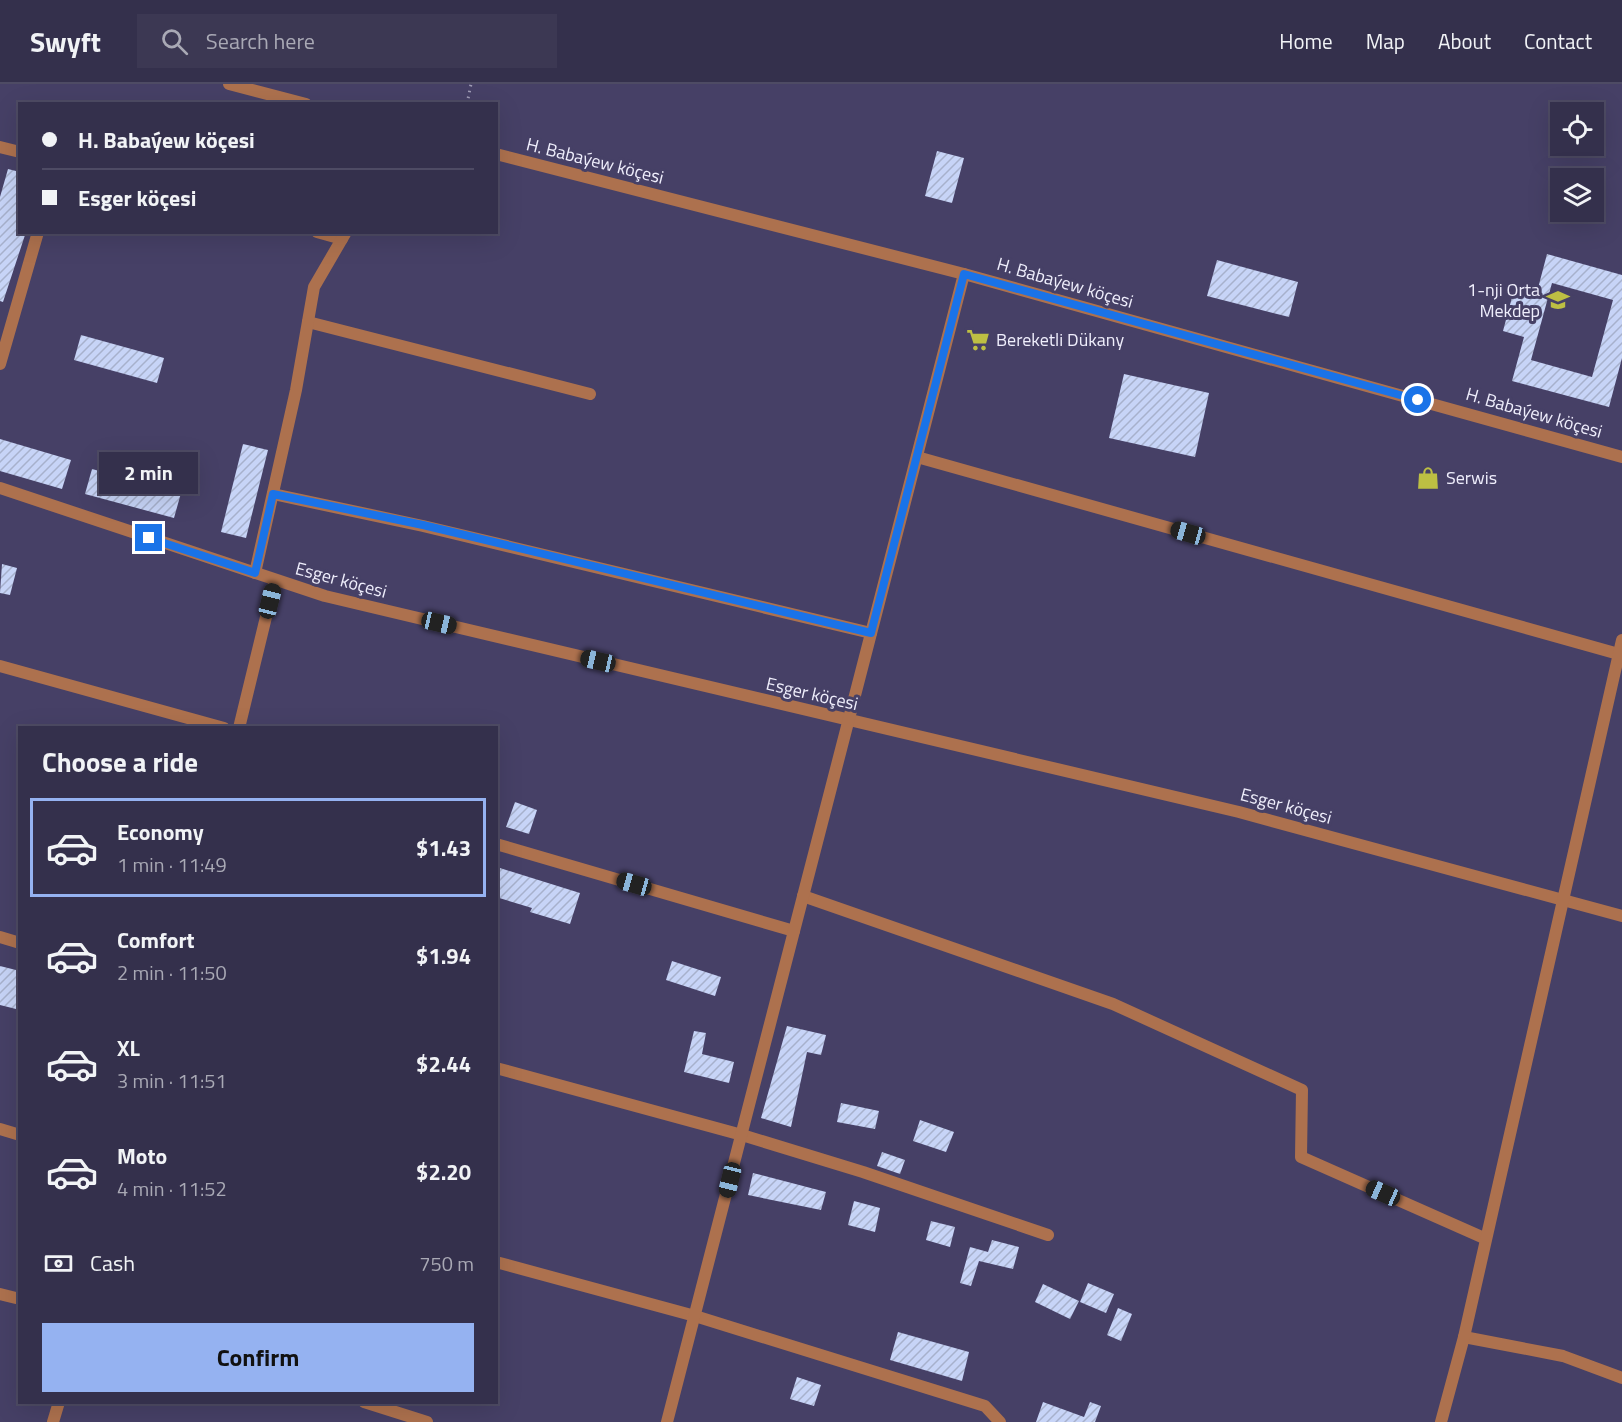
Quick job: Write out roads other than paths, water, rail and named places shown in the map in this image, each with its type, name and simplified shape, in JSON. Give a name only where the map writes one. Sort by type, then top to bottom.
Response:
[{"type":"street","points":[[229,84],[298,102]]},
{"type":"street","points":[[0,147],[18,152]]},
{"type":"street","name":"H. Babaýew köçesi","points":[[498,155],[964,274],[1622,457]]},
{"type":"street","points":[[0,364],[37,234]]},
{"type":"street","points":[[255,573],[314,287],[344,236]]},
{"type":"street","points":[[668,1422],[964,274]]},
{"type":"street","points":[[308,322],[590,394]]},
{"type":"street","points":[[917,457],[1620,654]]},
{"type":"street","name":"Esger köçesi","points":[[0,488],[325,596],[1239,812],[1622,916]]},
{"type":"street","points":[[273,494],[423,525],[871,633]]},
{"type":"street","points":[[239,726],[275,580]]},
{"type":"street","points":[[1441,1422],[1464,1337],[1484,1238],[1622,640]]},
{"type":"street","points":[[0,666],[217,726]]},
{"type":"street","points":[[498,845],[794,931]]},
{"type":"street","points":[[803,896],[1113,1004],[1302,1090],[1301,1157],[1484,1238]]},
{"type":"street","points":[[0,937],[18,942]]},
{"type":"street","points":[[498,1069],[742,1135],[874,1176],[1048,1235]]},
{"type":"street","points":[[0,1129],[18,1134]]},
{"type":"street","points":[[498,1263],[695,1316],[985,1406],[1000,1422]]},
{"type":"street","points":[[0,1294],[18,1298]]},
{"type":"street","points":[[1464,1337],[1563,1356],[1622,1378]]},
{"type":"street","points":[[53,1422],[58,1404]]},
{"type":"street","points":[[370,1404],[427,1422]]},
{"type":"place","name":"1-nji Orta Mekdep","points":[[1558,300]]},
{"type":"place","name":"Bereketli Dükany","points":[[978,340]]},
{"type":"place","name":"Serwis","points":[[1428,478]]}]
